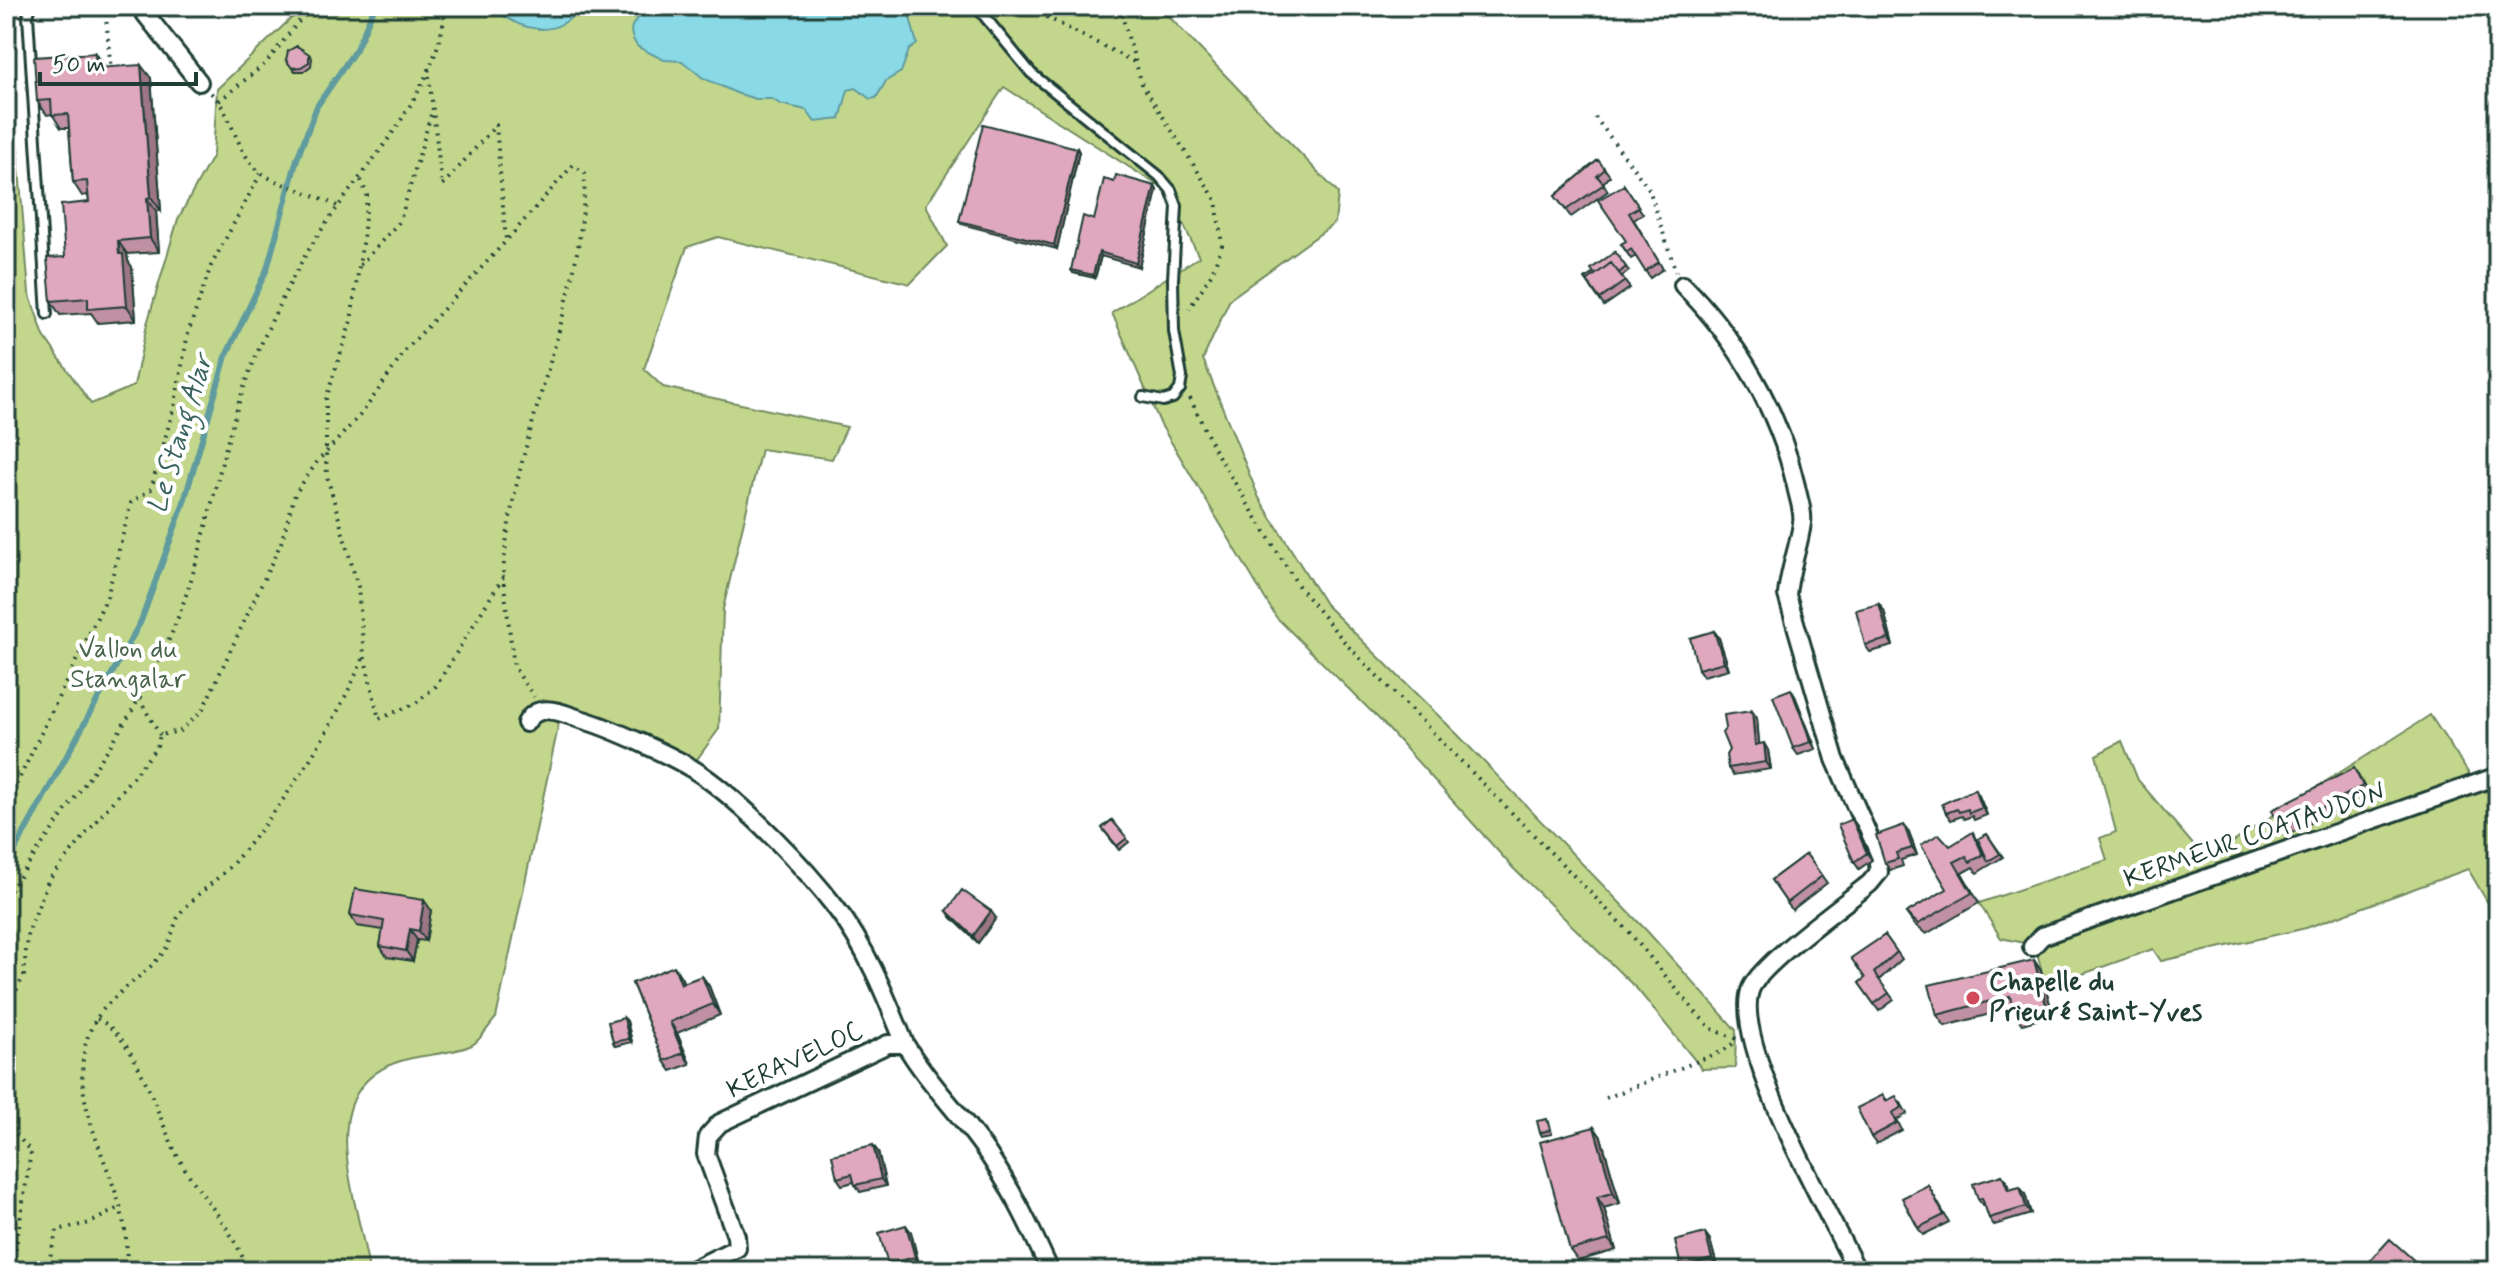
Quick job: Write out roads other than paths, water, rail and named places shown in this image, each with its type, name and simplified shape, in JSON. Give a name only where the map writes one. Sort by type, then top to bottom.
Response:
[{"type":"street","points":[[139,6],[199,82]]},
{"type":"street","points":[[1683,285],[1716,317],[1772,410],[1792,469],[1803,520],[1788,575],[1787,595],[1835,759],[1877,855],[1879,872],[1751,987],[1746,1016],[1745,1039],[1857,1271]]},
{"type":"street","points":[[526,723],[538,711],[549,710],[596,724],[701,774],[764,830],[837,909],[867,958],[905,1044]]},
{"type":"street","name":"KERMEUR COATAUDON","points":[[2032,947],[2042,936],[2498,776]]},
{"type":"street","name":"KERAVELOC","points":[[690,1271],[737,1248],[736,1236],[706,1154],[708,1136],[720,1123],[888,1044],[905,1044],[920,1069],[989,1155],[1026,1218],[1050,1271]]},
{"type":"lane","points":[[31,6],[28,16],[47,314]]},
{"type":"lane","points":[[976,6],[1031,73],[1159,176],[1171,190],[1177,206],[1174,331],[1182,377],[1180,389],[1173,398],[1163,401],[1143,397]]},
{"type":"water","points":[[492,6],[582,6],[561,24],[538,29],[514,22]]},
{"type":"water","points":[[652,6],[907,6],[917,44],[909,50],[901,72],[886,81],[876,98],[870,99],[856,88],[848,90],[840,119],[815,122],[806,110],[772,99],[756,99],[736,93],[703,78],[682,61],[664,60],[638,47],[631,28]]},
{"type":"waterway","name":"Le Stang Alar","points":[[6,866],[141,621],[183,505],[226,356],[267,269],[297,159],[317,106],[356,49],[375,6]]},
{"type":"place","name":"Chapelle du Prieuré Saint-Yves","points":[[1973,998]]},
{"type":"park label","name":"Vallon du Stangalar","points":[[128,665]]}]
